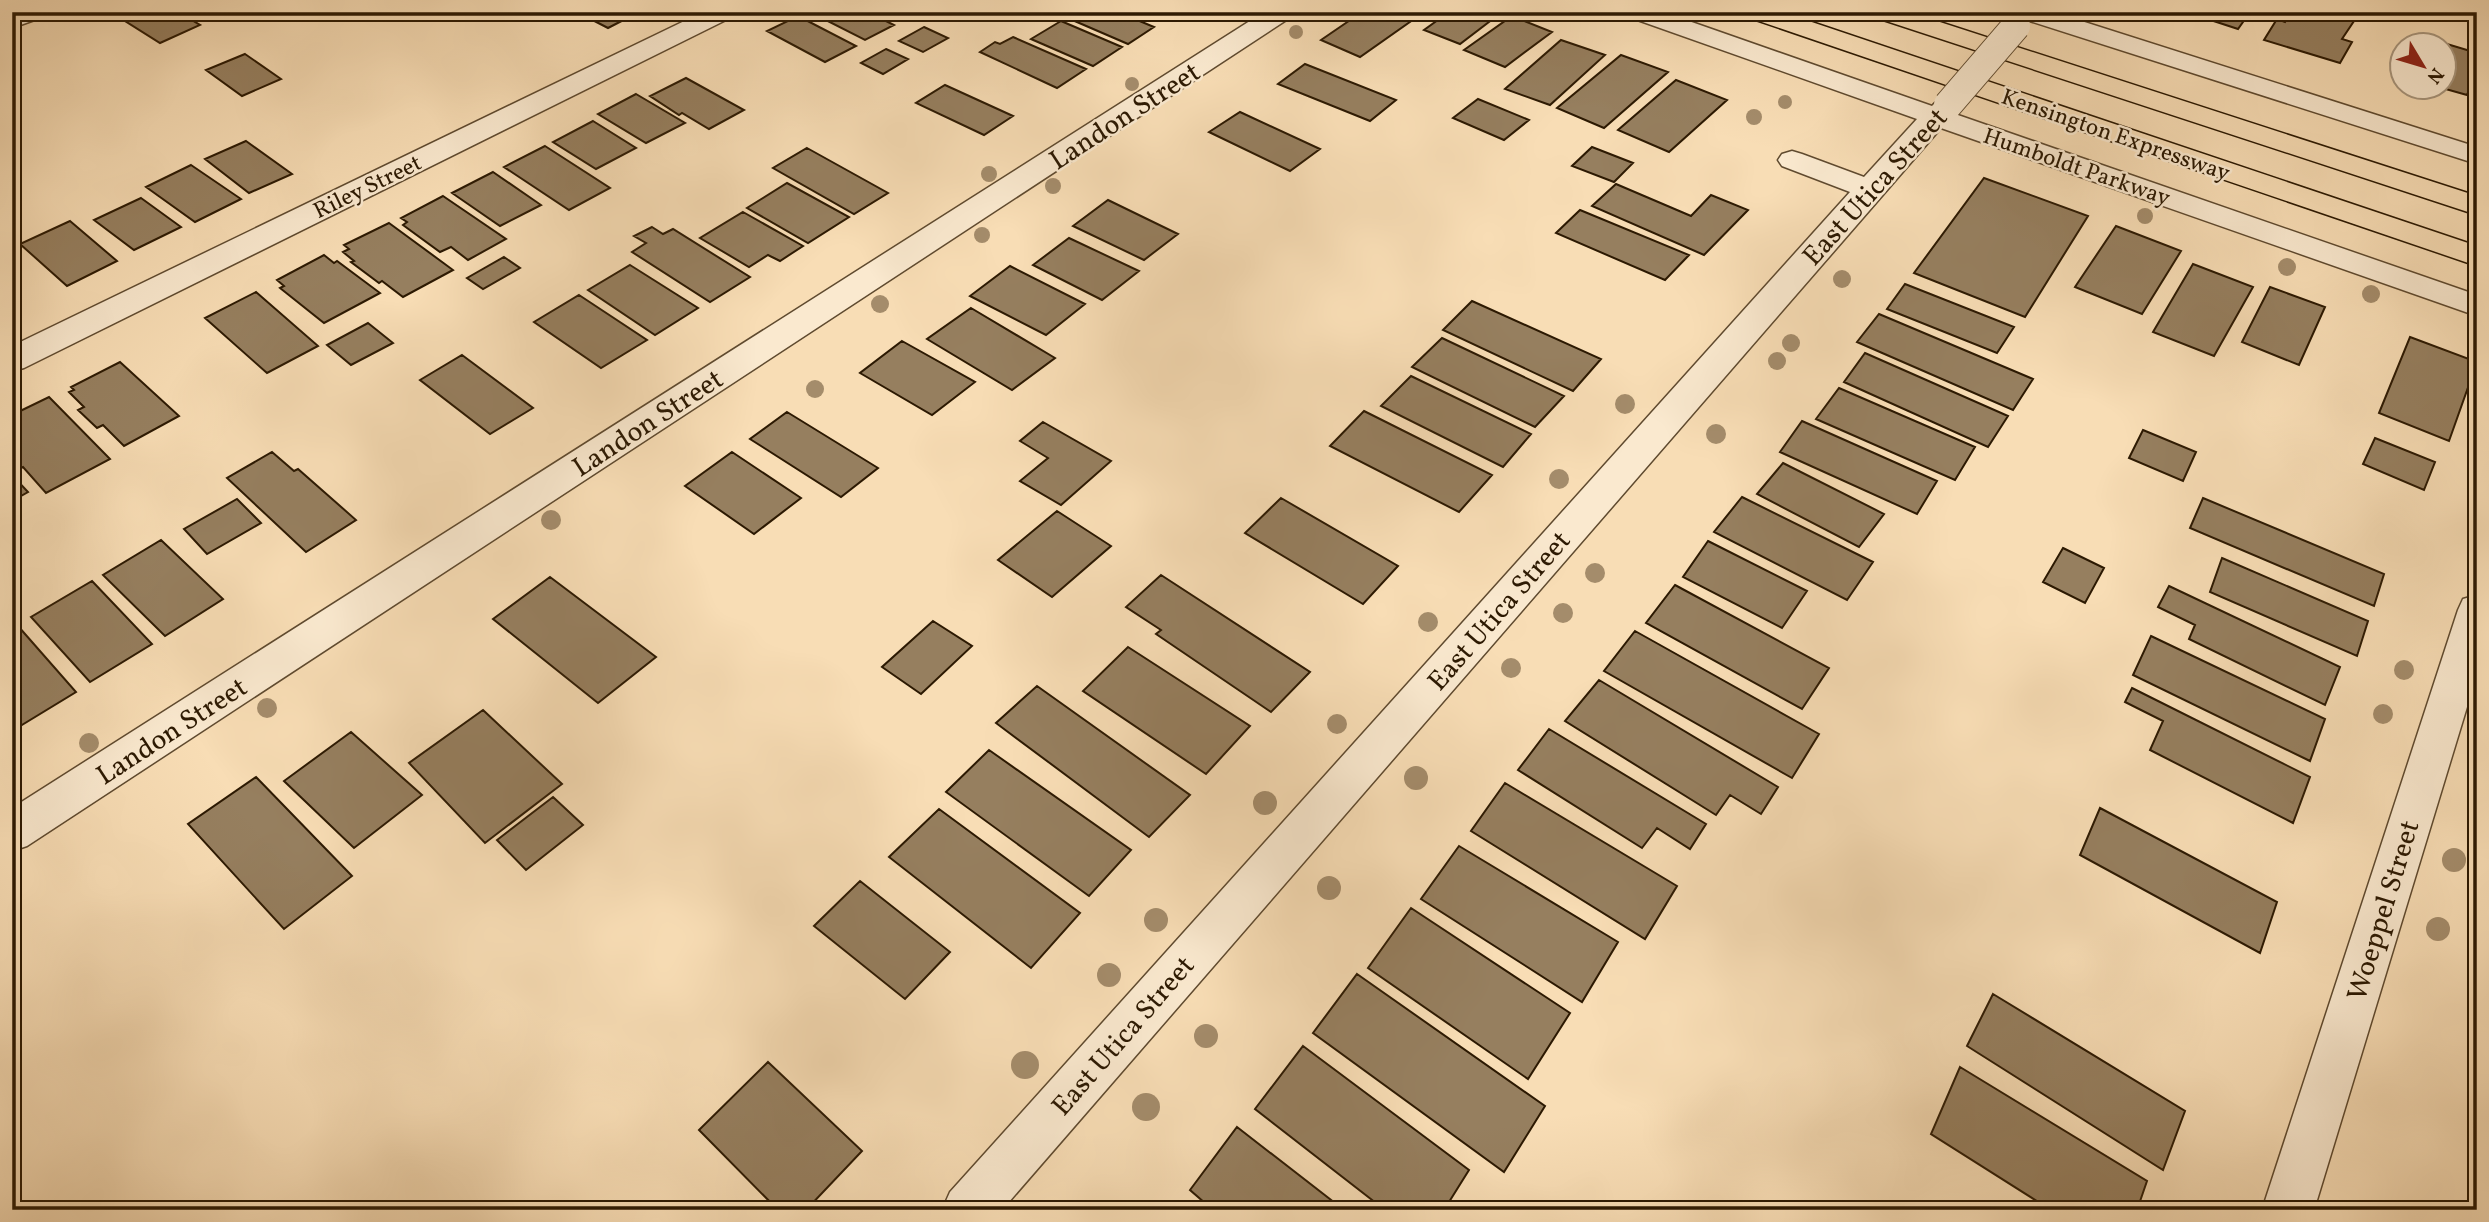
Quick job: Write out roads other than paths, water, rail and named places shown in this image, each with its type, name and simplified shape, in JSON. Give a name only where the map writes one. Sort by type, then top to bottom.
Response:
[{"type":"highway","name":"Kensington Expressway","points":[[1756,12],[2477,256]]},
{"type":"highway","name":"Kensington Expressway","points":[[1883,12],[2477,206]]},
{"type":"street","points":[[12,20],[34,12]]},
{"type":"street","name":"Riley Street","points":[[12,360],[723,12]]},
{"type":"street","name":"Landon Street","points":[[12,832],[1282,12]]},
{"type":"street","name":"Humboldt Parkway","points":[[1638,12],[1943,111],[2477,306]]},
{"type":"street","points":[[2024,16],[2477,156]]},
{"type":"street","name":"East Utica Street","points":[[968,1210],[1913,139],[1943,111],[2024,16]]},
{"type":"street","points":[[1792,160],[1869,189]]},
{"type":"street","name":"Woeppel Street","points":[[2288,1210],[2477,610]]}]
